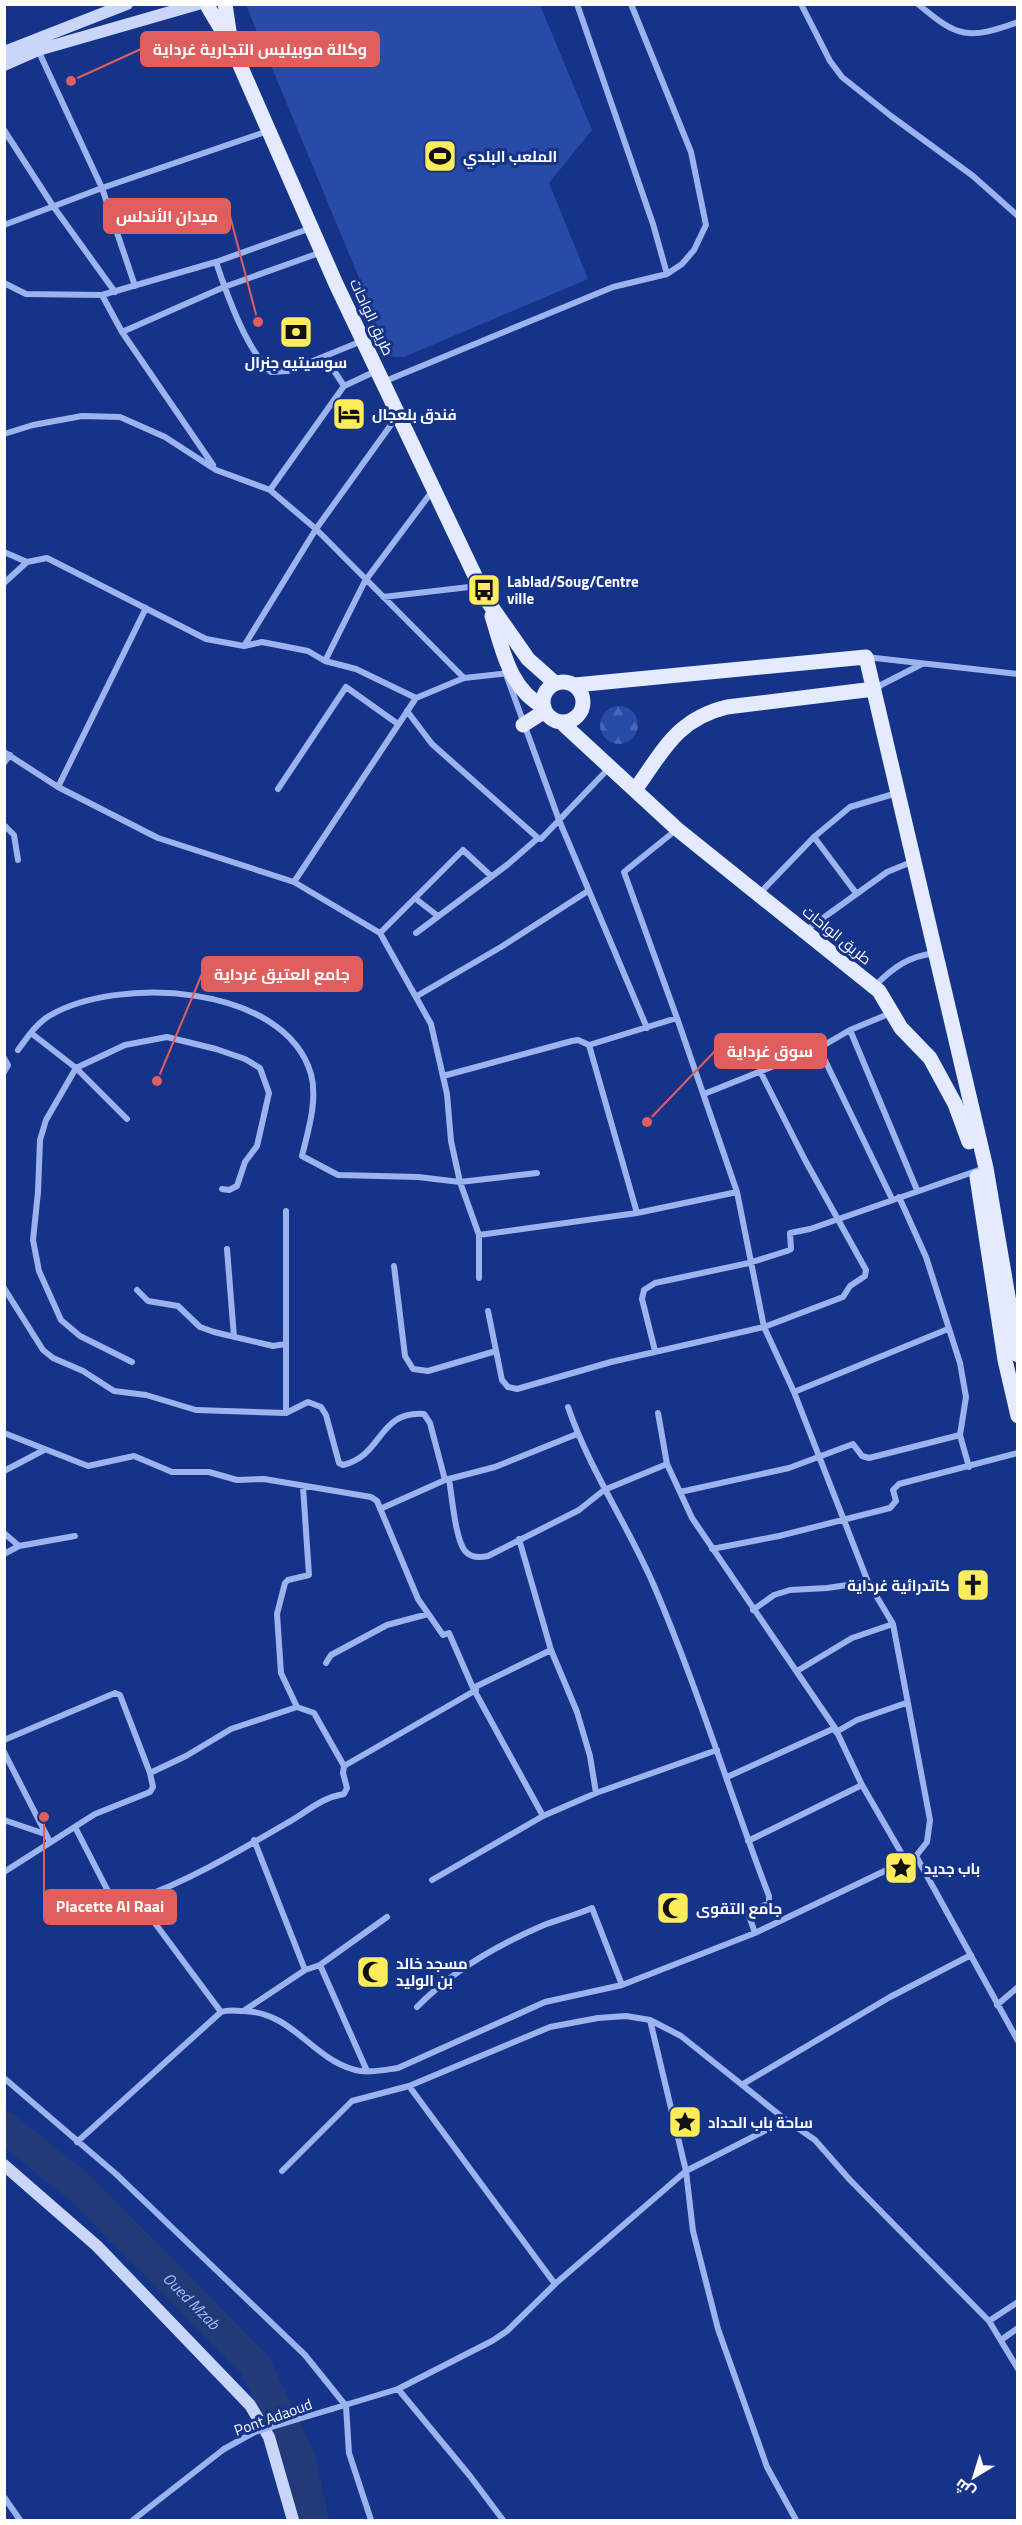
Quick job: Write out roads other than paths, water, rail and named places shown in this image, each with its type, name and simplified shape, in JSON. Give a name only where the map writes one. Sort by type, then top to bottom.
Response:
[{"type":"main road","name":"طريق الواحات","points":[[225,4],[232,47]]},
{"type":"main road","name":"طريق الواحات","points":[[205,5],[232,47],[322,252],[482,593],[508,674],[522,691],[545,709]]},
{"type":"main road","name":"طريق الواحات","points":[[482,593],[528,659],[555,683]]},
{"type":"main road","name":"طريق الواحات","points":[[866,657],[937,953],[1017,1354]]},
{"type":"main road","points":[[575,685],[866,657]]},
{"type":"main road","points":[[569,682],[575,685],[582,695],[583,707],[572,720],[561,722],[549,716],[545,709],[547,690],[555,683],[569,682]]},
{"type":"main road","points":[[635,790],[680,731],[692,719],[708,711],[874,689]]},
{"type":"main road","points":[[524,725],[545,709]]},
{"type":"main road","name":"طريق الواحات","points":[[561,722],[677,829],[874,987],[901,1028],[930,1058],[955,1104],[981,1169],[1005,1360],[1017,1416]]},
{"type":"street","points":[[4,52],[127,4]]},
{"type":"street","points":[[577,4],[653,224],[667,274]]},
{"type":"street","points":[[270,490],[344,386],[380,376],[614,287],[667,274],[682,264],[701,240],[706,225],[705,212],[691,152],[631,4]]},
{"type":"street","points":[[801,4],[830,62],[842,77],[891,116],[974,176],[1017,216]]},
{"type":"street","points":[[918,4],[958,33],[984,34],[1017,22]]},
{"type":"street","points":[[4,65],[38,50],[205,5]]},
{"type":"street","points":[[38,50],[102,188],[135,286]]},
{"type":"street","points":[[4,130],[53,206],[114,292]]},
{"type":"street","points":[[4,225],[269,130]]},
{"type":"street","points":[[4,283],[26,294],[102,295],[216,262],[312,228]]},
{"type":"street","points":[[123,332],[224,287],[322,252]]},
{"type":"street","points":[[216,262],[224,287],[256,355],[271,372],[280,373],[364,341]]},
{"type":"street","points":[[102,295],[123,332],[216,470]]},
{"type":"street","points":[[325,357],[344,386]]},
{"type":"street","points":[[244,646],[316,529],[398,414]]},
{"type":"street","points":[[4,434],[33,425],[82,416],[120,417],[165,437],[216,470],[270,490],[316,529],[464,678]]},
{"type":"street","points":[[325,662],[365,580],[434,489]]},
{"type":"street","points":[[4,552],[27,562]]},
{"type":"street","points":[[4,583],[27,562],[38,558],[55,560],[206,639],[244,646],[262,642],[308,651],[325,662],[356,669],[416,698]]},
{"type":"street","points":[[383,597],[482,593]]},
{"type":"street","points":[[58,787],[146,608]]},
{"type":"street","points":[[866,657],[1017,674]]},
{"type":"street","points":[[874,689],[922,664]]},
{"type":"street","points":[[294,882],[416,698],[464,678],[508,674],[559,820],[647,1028]]},
{"type":"street","points":[[278,789],[345,687],[398,724]]},
{"type":"street","points":[[407,711],[432,744],[538,838]]},
{"type":"street","points":[[4,763],[7,754],[58,787],[158,838],[294,882],[380,933],[431,1024],[443,1076],[451,1141],[460,1182],[479,1235],[479,1278]]},
{"type":"street","points":[[416,933],[538,838],[541,839],[610,768]]},
{"type":"street","points":[[758,894],[814,837],[850,807],[898,792]]},
{"type":"street","points":[[4,825],[14,835],[18,860]]},
{"type":"street","points":[[76,2142],[221,2012],[230,2009],[264,2012],[277,2018],[342,2065],[367,2071],[398,2068],[545,2002],[622,1986],[755,1933],[906,1862],[916,1856],[927,1842],[930,1820],[906,1703],[893,1624],[868,1581],[794,1392],[764,1327],[749,1263],[737,1192],[624,872],[677,829]]},
{"type":"street","points":[[814,837],[856,893]]},
{"type":"street","points":[[380,933],[463,850],[491,876]]},
{"type":"street","points":[[804,932],[887,872],[915,861]]},
{"type":"street","points":[[417,996],[501,947],[588,891]]},
{"type":"street","points":[[416,899],[438,916]]},
{"type":"street","points":[[874,987],[903,961],[918,955],[937,953]]},
{"type":"street","points":[[18,1050],[31,1033],[48,1017],[74,1005],[122,993],[205,998],[256,1012],[294,1045],[306,1060],[312,1076],[311,1115],[302,1156],[338,1175],[418,1177],[460,1182],[537,1173]]},
{"type":"street","points":[[704,1094],[819,1048],[850,1030],[891,1012]]},
{"type":"street","points":[[443,1076],[572,1041],[578,1040],[589,1045],[677,1018]]},
{"type":"street","points":[[850,1030],[917,1190]]},
{"type":"street","points":[[31,1033],[76,1068],[127,1119]]},
{"type":"street","points":[[132,1362],[80,1336],[61,1320],[39,1270],[33,1240],[40,1140],[46,1120],[76,1068],[125,1045],[167,1037],[216,1049],[245,1059],[260,1068],[269,1093],[258,1146],[245,1162],[237,1186],[230,1190],[222,1189]]},
{"type":"street","points":[[589,1045],[637,1213]]},
{"type":"street","points":[[819,1048],[926,1257],[960,1363],[966,1397],[960,1435],[969,1467]]},
{"type":"street","points":[[4,1058],[9,1065],[4,1072]]},
{"type":"street","points":[[488,1311],[502,1380],[508,1387],[517,1389],[656,1351],[764,1327],[843,1297],[850,1286],[865,1276],[864,1265],[837,1219],[761,1073]]},
{"type":"street","points":[[656,1351],[642,1299],[644,1290],[655,1282],[749,1263],[790,1250],[790,1233],[981,1169]]},
{"type":"street","points":[[479,1235],[637,1213],[737,1192]]},
{"type":"street","points":[[286,1211],[286,1413]]},
{"type":"street","points":[[228,1249],[234,1337]]},
{"type":"street","points":[[394,1266],[405,1356],[413,1369],[428,1371],[496,1351]]},
{"type":"street","points":[[4,1288],[43,1350],[53,1358],[83,1371],[114,1391],[159,1398],[170,1404],[196,1410],[286,1413],[308,1402],[321,1407],[326,1415],[339,1463],[343,1465],[364,1457],[395,1419],[424,1414],[430,1424],[447,1479],[461,1543],[466,1553],[479,1558],[488,1556],[579,1510],[604,1490],[668,1464]]},
{"type":"street","points":[[136,1290],[148,1301],[178,1306],[200,1327],[273,1346],[285,1344]]},
{"type":"street","points":[[794,1392],[948,1329]]},
{"type":"street","points":[[568,1407],[577,1434],[656,1591],[684,1655],[769,1899],[769,1903],[748,1913],[755,1933]]},
{"type":"street","points":[[658,1413],[668,1464],[680,1492],[712,1549],[836,1730],[862,1785],[906,1862]]},
{"type":"street","points":[[4,1433],[88,1466],[135,1456],[172,1472],[209,1472],[237,1480],[264,1479],[371,1497],[380,1509],[411,1582],[428,1614],[443,1635],[449,1633],[454,1641],[475,1689],[543,1816]]},
{"type":"street","points":[[380,1509],[447,1479],[495,1467],[577,1434]]},
{"type":"street","points":[[680,1492],[789,1468],[853,1444],[862,1456],[869,1458],[960,1435]]},
{"type":"street","points":[[4,1471],[44,1450]]},
{"type":"street","points":[[712,1549],[845,1521],[894,1506],[893,1490],[899,1484],[1017,1453]]},
{"type":"street","points":[[297,1707],[281,1673],[277,1614],[285,1583],[288,1580],[309,1575],[303,1487]]},
{"type":"street","points":[[4,1533],[19,1546]]},
{"type":"street","points":[[4,1554],[19,1546],[75,1536]]},
{"type":"street","points":[[519,1539],[550,1650],[577,1712],[590,1756],[596,1793]]},
{"type":"street","points":[[753,1610],[774,1595],[790,1590],[827,1588],[868,1581]]},
{"type":"street","points":[[326,1663],[331,1655],[387,1625],[428,1614]]},
{"type":"street","points":[[797,1671],[852,1638],[893,1624]]},
{"type":"street","points":[[344,1766],[475,1689],[550,1650]]},
{"type":"street","points":[[4,1740],[116,1694],[120,1695],[153,1786],[150,1792],[95,1814],[4,1872]]},
{"type":"street","points":[[727,1777],[856,1720],[906,1703]]},
{"type":"street","points":[[75,1827],[112,1899],[137,1899],[170,1888],[285,1824],[323,1798],[344,1794],[347,1788],[343,1773],[344,1766],[314,1713],[297,1707],[231,1729],[186,1756],[150,1773]]},
{"type":"street","points":[[432,1880],[543,1816],[596,1793],[717,1750]]},
{"type":"street","points":[[4,1752],[50,1842]]},
{"type":"street","points":[[748,1841],[862,1785]]},
{"type":"street","points":[[4,1820],[45,1834]]},
{"type":"street","points":[[254,1840],[305,1970]]},
{"type":"street","points":[[916,1856],[1017,2041]]},
{"type":"street","points":[[137,1899],[221,2012]]},
{"type":"street","points":[[417,2007],[444,1981],[483,1955],[544,1925],[592,1908],[622,1986]]},
{"type":"street","points":[[243,2011],[305,1970],[320,1965],[387,1917]]},
{"type":"street","points":[[743,2084],[890,1997],[971,1955]]},
{"type":"street","points":[[320,1965],[367,2071]]},
{"type":"street","points":[[998,2005],[1017,1987]]},
{"type":"street","points":[[282,2171],[352,2101],[409,2086],[550,2026],[626,2016],[650,2020],[681,2036],[786,2120],[815,2140],[850,2180],[989,2321],[1017,2369]]},
{"type":"street","points":[[650,2020],[686,2171],[693,2231],[718,2329],[767,2467],[796,2520]]},
{"type":"street","points":[[4,2078],[116,2174],[305,2355],[346,2406],[349,2453],[371,2520]]},
{"type":"street","points":[[409,2086],[555,2283]]},
{"type":"street","name":"Pont Adaoud","points":[[133,2520],[224,2449],[255,2432],[398,2389],[507,2331],[555,2283],[686,2171],[786,2120]]},
{"type":"street","points":[[4,2165],[97,2246],[250,2405],[272,2445],[293,2520]]},
{"type":"street","points":[[989,2321],[1017,2302]]},
{"type":"street","points":[[1001,2340],[1017,2328]]},
{"type":"street","points":[[398,2389],[503,2520]]},
{"type":"street","points":[[4,2497],[20,2520]]},
{"type":"waterway","name":"Oued Mzab","points":[[4,2127],[79,2187],[255,2365],[299,2457],[313,2520]]},
{"type":"place","name":"وكالة موبيليس التجارية غرداية","points":[[71,81]]},
{"type":"place","name":"الملعب البلدي","points":[[440,156]]},
{"type":"place","name":"ميدان الأندلس","points":[[258,322]]},
{"type":"place","name":"سوسيتيه جنرال","points":[[296,332]]},
{"type":"place","name":"فندق بلعجال","points":[[349,414]]},
{"type":"place","name":"Lablad/Soug/Centre ville","points":[[484,590]]},
{"type":"place","name":"جامع العتيق غرداية","points":[[157,1081]]},
{"type":"place","name":"سوق غرداية","points":[[647,1122]]},
{"type":"place","name":"كاتدرائية غرداية","points":[[973,1585]]},
{"type":"place","name":"Placette Al Raai","points":[[44,1817]]},
{"type":"place","name":"باب جديد","points":[[901,1868]]},
{"type":"place","name":"جامع التقوى","points":[[673,1908]]},
{"type":"place","name":"مسجد خالد بن الوليد","points":[[373,1972]]},
{"type":"place","name":"ساحة باب الحداد","points":[[685,2122]]}]
